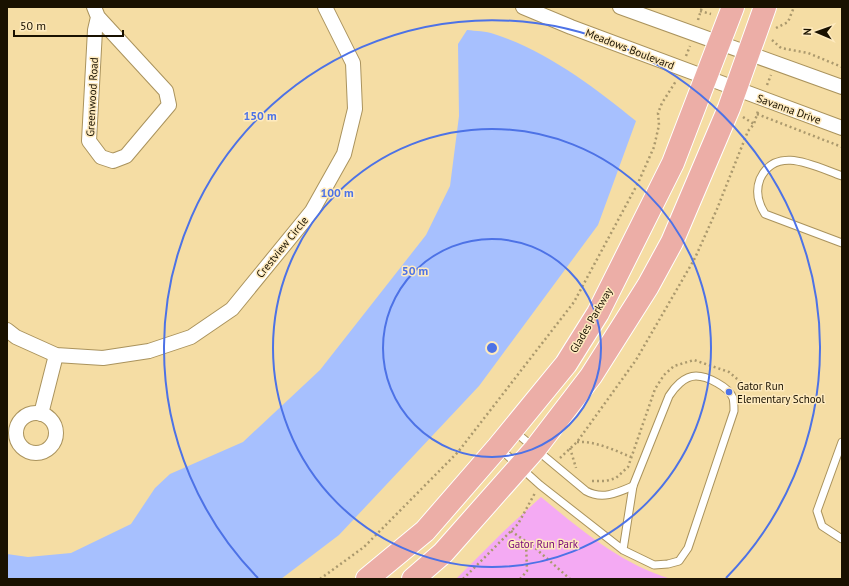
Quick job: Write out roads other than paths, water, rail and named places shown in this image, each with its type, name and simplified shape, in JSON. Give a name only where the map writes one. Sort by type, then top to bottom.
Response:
[{"type":"main road","name":"Glades Parkway","points":[[367,579],[425,530],[513,430],[566,364],[598,313],[674,162],[733,7]]},
{"type":"main road","points":[[413,579],[443,553],[535,449],[591,376],[648,286],[672,242],[737,89],[765,7]]},
{"type":"street","name":"Crestview Circle","points":[[7,330],[16,337],[56,355],[103,358],[149,351],[191,337],[232,309],[312,212],[344,154],[355,109],[353,63],[325,7]]},
{"type":"street","name":"Meadows Boulevard","points":[[523,7],[737,89]]},
{"type":"street","points":[[620,7],[842,87]]},
{"type":"street","name":"Greenwood Road","points":[[96,12],[166,91],[169,105],[126,156],[113,161],[101,157],[89,141],[96,12]]},
{"type":"street","name":"Savanna Drive","points":[[737,89],[842,128]]},
{"type":"street","points":[[41,414],[56,355]]},
{"type":"lane","points":[[842,176],[798,160],[782,159],[771,164],[764,172],[757,188],[759,204],[765,214],[842,243]]},
{"type":"lane","points":[[498,447],[540,485],[623,550],[654,565],[668,564],[679,561],[688,548],[734,411],[733,397],[725,387],[713,381],[695,376],[683,381],[675,387],[669,396],[633,486],[623,550]]},
{"type":"lane","points":[[513,430],[554,465],[594,496],[604,496],[618,493],[633,486]]},
{"type":"lane","points":[[842,442],[817,511],[822,526],[842,539]]},
{"type":"water","points":[[467,30],[491,33],[514,41],[533,50],[587,83],[636,121],[598,225],[479,386],[339,535],[281,579],[7,579],[7,554],[28,557],[71,553],[131,524],[155,488],[170,474],[243,442],[320,370],[426,235],[450,186],[459,116],[458,44]]},
{"type":"place","name":"Gator Run Elementary School","points":[[729,392]]},
{"type":"park label","name":"Gator Run Park","points":[[543,544]]}]
